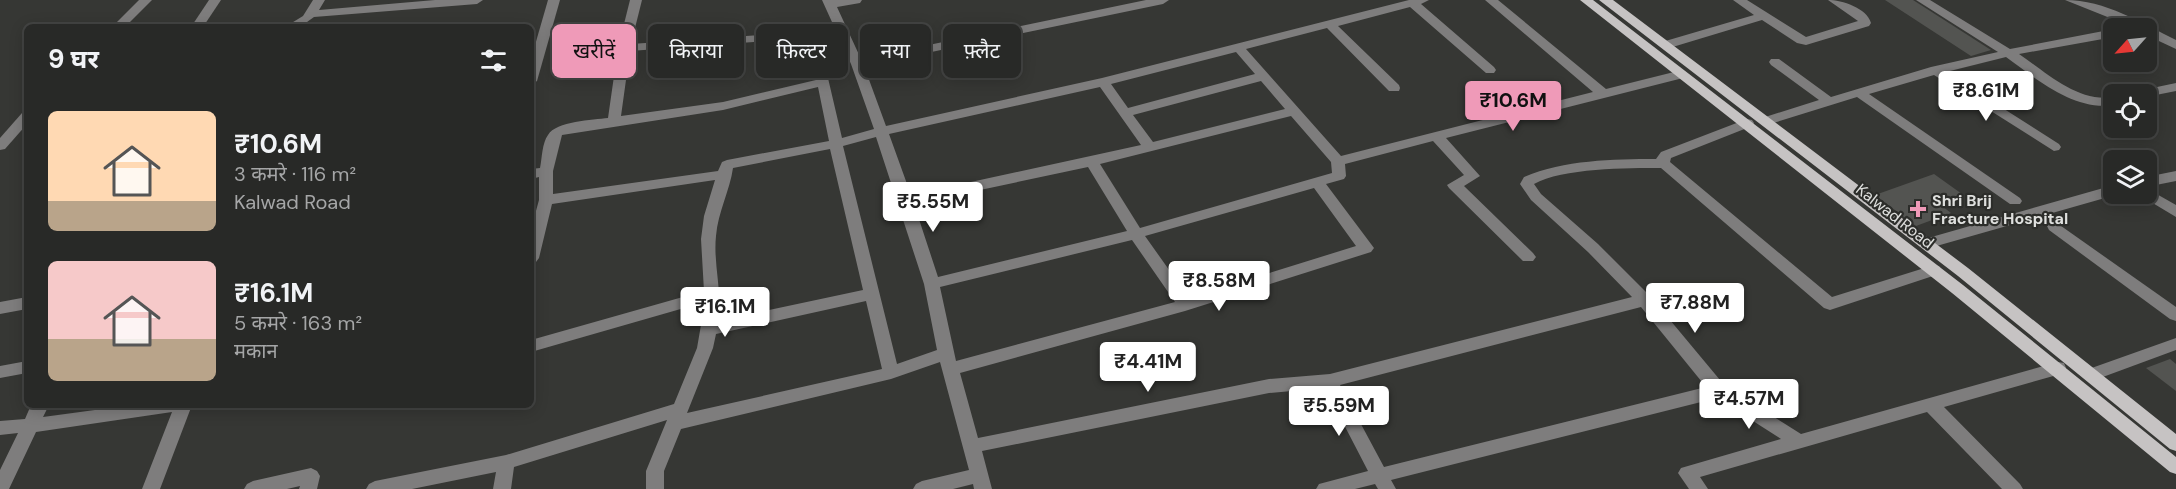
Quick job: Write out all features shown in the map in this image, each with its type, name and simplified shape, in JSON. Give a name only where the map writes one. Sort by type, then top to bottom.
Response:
[{"type":"main road","name":"Kalwad Road","points":[[1586,0],[1934,270],[2176,467]]},
{"type":"main road","name":"Kalwad Road","points":[[1605,0],[1926,244],[2176,444]]},
{"type":"street","points":[[121,24],[146,0]]},
{"type":"street","points":[[199,24],[215,0]]},
{"type":"street","points":[[297,24],[308,18],[319,0]]},
{"type":"street","points":[[310,14],[477,0]]},
{"type":"street","points":[[536,44],[554,0]]},
{"type":"street","points":[[630,24],[636,1],[651,0]]},
{"type":"street","points":[[856,0],[829,3],[857,64],[906,201],[932,284],[949,361],[981,482],[922,489]]},
{"type":"street","points":[[857,64],[1138,3],[1163,0]]},
{"type":"street","points":[[1394,0],[1415,2],[1490,70]]},
{"type":"street","points":[[1491,0],[1602,93]]},
{"type":"street","points":[[1739,0],[1804,41],[1865,23],[1865,20],[1834,0]]},
{"type":"street","points":[[1922,0],[2007,52],[2067,93],[2103,103]]},
{"type":"street","points":[[2071,0],[2121,18]]},
{"type":"street","points":[[655,489],[655,471],[705,348],[710,329],[712,294],[708,239],[711,216],[728,165],[836,144],[882,131],[1103,82],[1415,2]]},
{"type":"street","points":[[1666,45],[1764,16]]},
{"type":"street","points":[[1329,24],[1394,88]]},
{"type":"street","points":[[636,47],[813,34],[836,144],[891,373]]},
{"type":"street","points":[[1767,121],[1935,70],[2007,52],[2103,35]]},
{"type":"street","points":[[2157,36],[2176,45]]},
{"type":"street","points":[[932,284],[1136,234],[1339,176],[1338,161],[1238,47]]},
{"type":"street","points":[[1774,62],[1829,101]]},
{"type":"street","points":[[1935,70],[2054,147]]},
{"type":"street","points":[[1338,161],[1682,74]]},
{"type":"street","points":[[1125,113],[1264,76]]},
{"type":"street","points":[[614,121],[620,78]]},
{"type":"street","points":[[534,246],[546,200],[546,171],[553,137],[557,132],[569,128],[723,106],[823,82]]},
{"type":"street","points":[[1103,82],[1149,147]]},
{"type":"street","points":[[2157,91],[2176,87]]},
{"type":"street","points":[[1858,92],[2015,201]]},
{"type":"street","points":[[906,201],[1092,162],[1295,111]]},
{"type":"street","points":[[0,146],[24,119]]},
{"type":"street","points":[[1747,123],[1666,155],[1662,158],[1664,164],[1830,304],[1934,270]]},
{"type":"street","points":[[1436,136],[1473,176],[1454,186],[1528,257]]},
{"type":"street","points":[[1092,162],[1136,234],[1185,305]]},
{"type":"street","points":[[1664,164],[1629,163],[1544,173],[1529,180],[1527,184],[1536,197],[1586,241],[1644,300],[1719,391],[1797,440]]},
{"type":"street","points":[[534,173],[546,171]]},
{"type":"street","points":[[546,200],[726,174]]},
{"type":"street","points":[[2157,180],[2176,176]]},
{"type":"street","points":[[375,489],[506,462],[678,416],[949,361],[1185,305],[1366,248],[1317,182]]},
{"type":"street","points":[[1926,244],[2103,193]]},
{"type":"street","points":[[2157,200],[2176,212]]},
{"type":"street","points":[[2054,226],[2176,315]]},
{"type":"street","points":[[534,345],[712,294]]},
{"type":"street","points":[[710,329],[872,294]]},
{"type":"street","points":[[972,446],[1269,386],[1330,381],[1644,300]]},
{"type":"street","points":[[0,308],[24,304]]},
{"type":"street","points":[[2092,375],[2176,344]]},
{"type":"street","points":[[0,372],[24,368]]},
{"type":"street","points":[[1699,489],[1687,472],[2058,369]]},
{"type":"street","points":[[1330,381],[1383,483]]},
{"type":"street","points":[[1325,489],[1383,483],[1719,391]]},
{"type":"street","points":[[1930,404],[2014,489]]},
{"type":"street","points":[[0,489],[38,408]]},
{"type":"street","points":[[0,428],[68,423],[156,408]]},
{"type":"street","points":[[151,489],[182,408]]},
{"type":"street","points":[[502,489],[506,462]]},
{"type":"street","points":[[253,489],[311,477],[308,489]]},
{"type":"building","points":[[1885,0],[1913,0],[1991,50],[1971,56]]},
{"type":"building","points":[[1934,174],[1962,194],[1938,203],[1951,213],[1916,226],[1875,195]]},
{"type":"building","points":[[2170,359],[2176,364],[2176,391],[2146,368]]},
{"type":"place","name":"Shri Brij Fracture Hospital","points":[[1918,209]]}]
